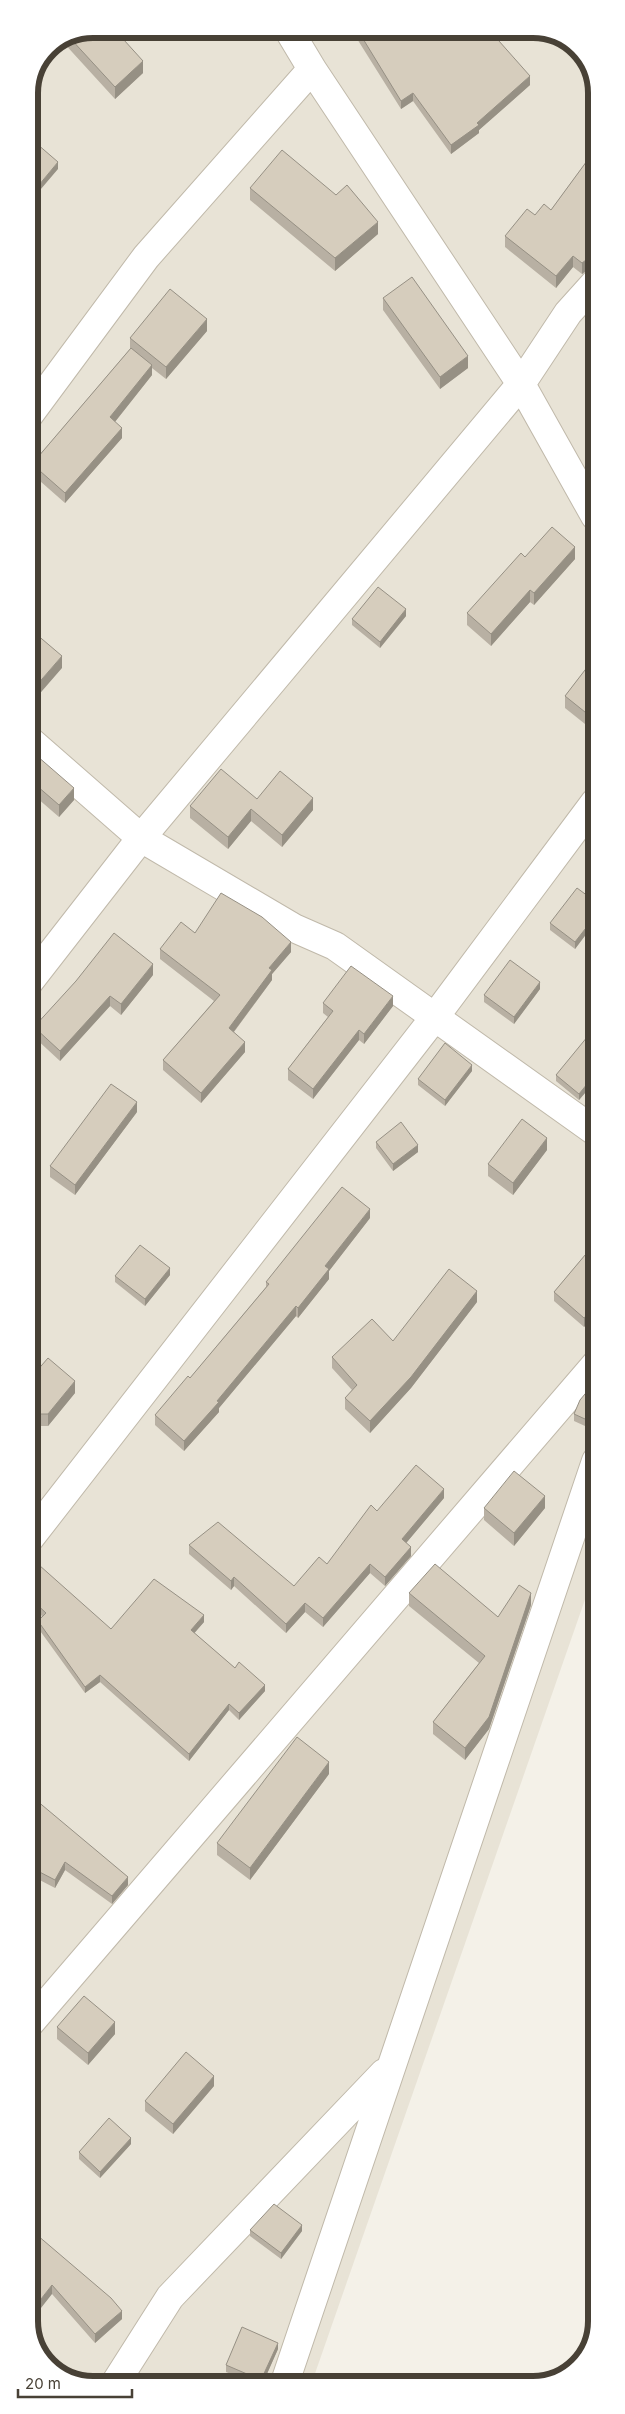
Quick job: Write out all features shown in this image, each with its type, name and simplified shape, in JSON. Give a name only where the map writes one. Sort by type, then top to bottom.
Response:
[{"type":"street","points":[[293,38],[521,384],[588,504]]},
{"type":"street","points":[[38,403],[146,256],[312,69]]},
{"type":"street","points":[[38,971],[142,838],[521,384],[568,314],[588,291]]},
{"type":"street","points":[[38,748],[142,838],[294,928],[335,946],[588,1126]]},
{"type":"street","points":[[38,1528],[434,1018],[588,813]]},
{"type":"street","points":[[38,2014],[588,1373]]},
{"type":"street","points":[[287,2376],[588,1485]]},
{"type":"street","points":[[120,2376],[170,2297],[390,2067]]},
{"type":"shaded area","points":[[92,38],[536,38],[554,42],[569,51],[585,75],[588,92],[588,1591],[314,2376],[89,2376],[71,2372],[56,2363],[42,2343],[38,2322],[38,92],[42,71],[47,62],[62,47],[71,42]]},
{"type":"building","points":[[92,38],[122,38],[143,61],[115,87],[73,41]]},
{"type":"building","points":[[362,38],[496,38],[530,76],[477,123],[479,125],[451,145],[413,93],[401,101]]},
{"type":"building","points":[[38,145],[58,162],[38,186]]},
{"type":"building","points":[[282,150],[336,195],[347,185],[378,222],[335,258],[250,188]]},
{"type":"building","points":[[588,160],[588,258],[582,263],[573,256],[556,276],[505,236],[527,209],[535,215],[544,204],[551,210]]},
{"type":"building","points":[[412,277],[468,356],[440,377],[383,298]]},
{"type":"building","points":[[170,289],[207,319],[166,367],[130,338]]},
{"type":"building","points":[[131,348],[152,365],[110,417],[122,428],[65,493],[38,469],[38,457]]},
{"type":"building","points":[[552,527],[575,547],[534,593],[530,590],[491,634],[467,613],[521,553],[525,557]]},
{"type":"building","points":[[378,587],[406,609],[380,642],[352,619]]},
{"type":"building","points":[[38,636],[62,656],[38,684]]},
{"type":"building","points":[[588,666],[588,714],[565,696]]},
{"type":"building","points":[[38,757],[74,788],[59,805],[38,787]]},
{"type":"building","points":[[221,769],[257,799],[280,771],[313,798],[282,835],[251,809],[228,837],[190,806]]},
{"type":"building","points":[[577,888],[588,896],[588,925],[575,942],[550,923]]},
{"type":"building","points":[[221,893],[262,917],[291,942],[269,968],[272,970],[229,1028],[245,1042],[201,1093],[163,1060],[220,995],[160,949],[181,922],[195,933]]},
{"type":"building","points":[[114,933],[153,964],[121,1004],[110,996],[60,1051],[38,1031],[38,1023],[76,981]]},
{"type":"building","points":[[510,960],[540,982],[514,1017],[484,995]]},
{"type":"building","points":[[351,966],[393,996],[364,1034],[359,1030],[313,1089],[288,1069],[333,1011],[323,1003]]},
{"type":"building","points":[[588,1036],[588,1083],[579,1094],[556,1075]]},
{"type":"building","points":[[445,1043],[472,1065],[445,1100],[418,1079]]},
{"type":"building","points":[[111,1084],[137,1102],[75,1185],[50,1166]]},
{"type":"building","points":[[522,1119],[547,1138],[513,1183],[488,1164]]},
{"type":"building","points":[[401,1122],[418,1145],[393,1164],[376,1142]]},
{"type":"building","points":[[342,1187],[370,1209],[325,1266],[329,1269],[298,1308],[296,1306],[217,1401],[219,1402],[184,1441],[155,1415],[188,1376],[190,1378],[269,1284],[266,1282]]},
{"type":"building","points":[[140,1245],[170,1268],[145,1299],[115,1276]]},
{"type":"building","points":[[588,1252],[588,1314],[584,1318],[554,1292]]},
{"type":"building","points":[[449,1269],[477,1291],[411,1377],[370,1421],[345,1398],[357,1385],[332,1357],[372,1319],[393,1341]]},
{"type":"building","points":[[48,1358],[75,1381],[48,1414],[38,1414],[38,1370]]},
{"type":"building","points":[[588,1390],[588,1420],[574,1414],[580,1400]]},
{"type":"building","points":[[416,1465],[444,1489],[402,1539],[411,1547],[385,1577],[370,1564],[323,1618],[305,1603],[286,1624],[234,1577],[231,1581],[189,1545],[218,1522],[294,1586],[319,1557],[327,1564],[371,1505],[377,1511]]},
{"type":"building","points":[[514,1471],[545,1496],[514,1533],[484,1508]]},
{"type":"building","points":[[435,1564],[498,1617],[519,1585],[531,1593],[489,1717],[465,1748],[433,1722],[485,1656],[409,1593]]},
{"type":"building","points":[[39,1565],[111,1629],[154,1579],[204,1615],[191,1630],[235,1668],[239,1662],[265,1685],[239,1713],[229,1704],[189,1754],[100,1675],[85,1687],[38,1621],[46,1613],[38,1606]]},
{"type":"building","points":[[297,1737],[329,1762],[250,1868],[217,1843]]},
{"type":"building","points":[[38,1802],[128,1877],[112,1896],[65,1862],[55,1880],[38,1871]]},
{"type":"building","points":[[84,1996],[115,2022],[88,2053],[57,2027]]},
{"type":"building","points":[[186,2052],[214,2076],[173,2124],[145,2101]]},
{"type":"building","points":[[109,2118],[131,2138],[100,2172],[79,2152]]},
{"type":"building","points":[[274,2204],[302,2225],[281,2253],[250,2230]]},
{"type":"building","points":[[38,2236],[111,2298],[122,2311],[95,2334],[52,2285],[38,2303]]},
{"type":"building","points":[[242,2327],[278,2343],[263,2376],[252,2376],[226,2365]]}]
